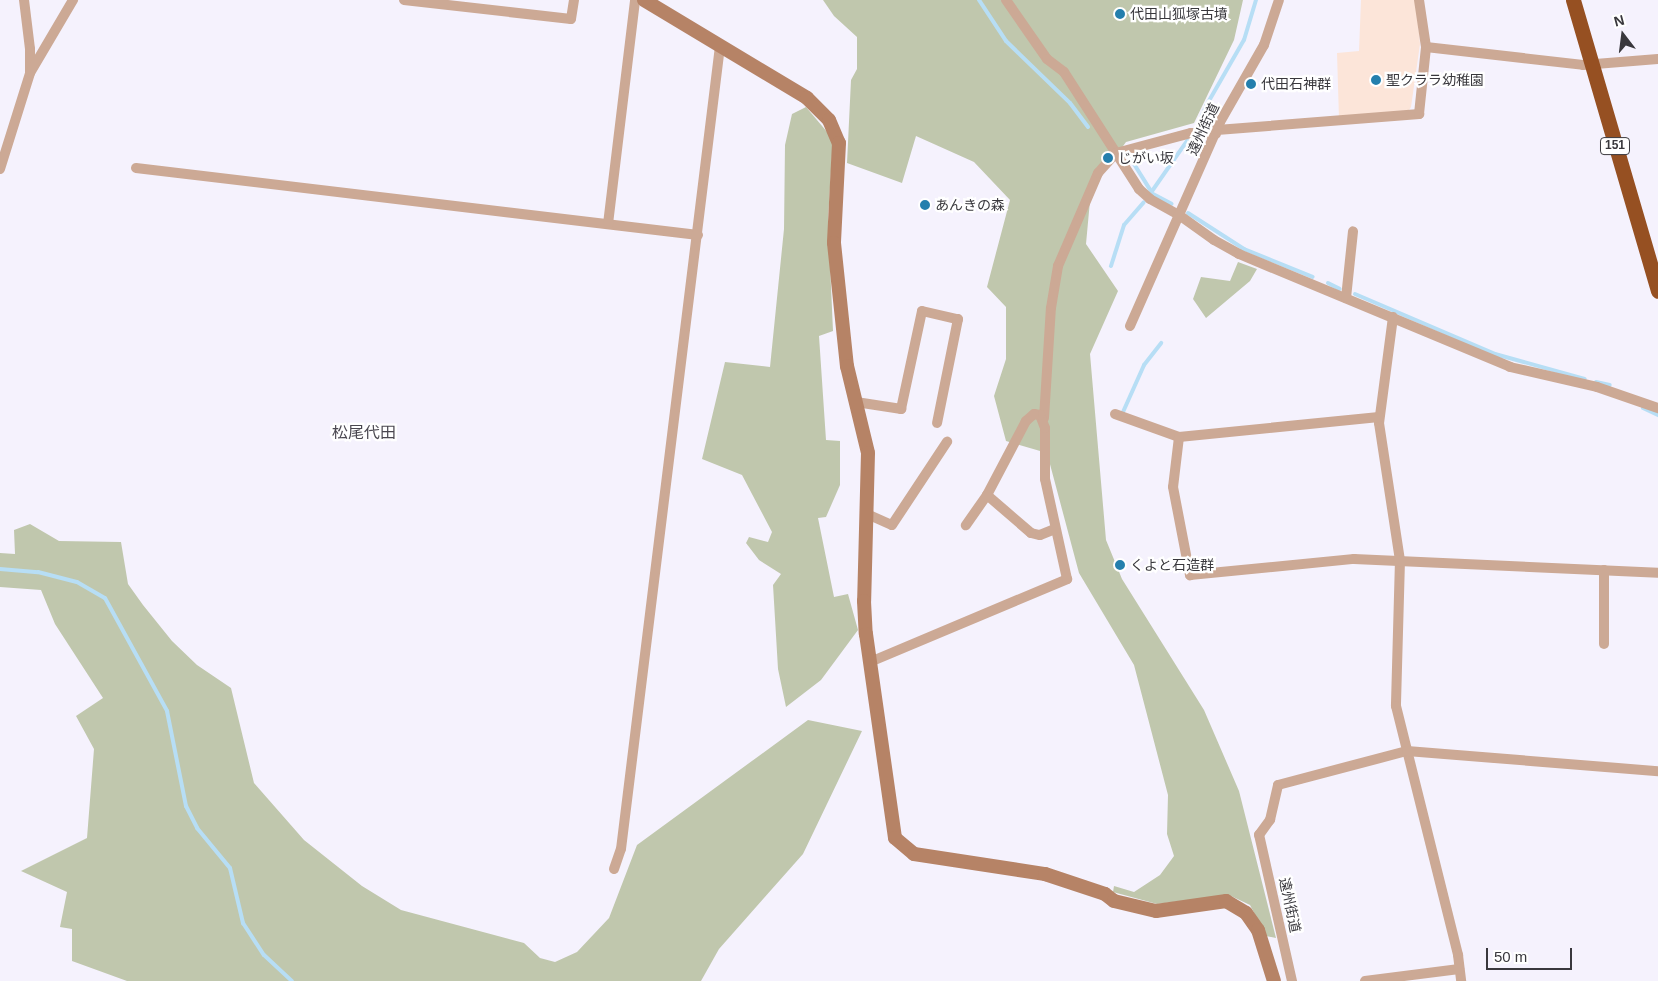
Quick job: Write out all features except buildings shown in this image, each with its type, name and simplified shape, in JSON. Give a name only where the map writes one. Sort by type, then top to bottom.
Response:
[{"type":"highway","name":"151","points":[[1573,0],[1658,291]]},
{"type":"street","points":[[24,0],[30,49],[30,73]]},
{"type":"street","points":[[0,169],[30,73],[73,0]]},
{"type":"street","points":[[404,0],[475,4],[572,19],[574,0]]},
{"type":"street","points":[[608,224],[634,0]]},
{"type":"street","points":[[644,0],[808,98],[824,113],[834,129],[840,155],[834,243],[847,366],[868,453],[864,601],[870,662],[895,838],[902,847],[914,854],[1045,874],[1105,894],[1114,900],[1156,911],[1226,901],[1246,913],[1258,930],[1274,981]]},
{"type":"street","points":[[1006,0],[1047,59],[1064,72],[1139,189],[1150,199],[1179,215],[1239,254],[1393,316],[1510,367],[1597,387],[1658,408]]},
{"type":"street","name":"遠州街道","points":[[1130,326],[1216,132],[1264,45],[1279,0]]},
{"type":"street","points":[[870,662],[984,612],[1063,584],[1067,580],[1042,462],[1051,308],[1058,266],[1098,173],[1116,153],[1191,133],[1419,114],[1426,47],[1419,0]]},
{"type":"street","points":[[614,869],[621,849],[720,46]]},
{"type":"street","points":[[1426,47],[1591,64],[1658,58]]},
{"type":"street","points":[[136,168],[698,236]]},
{"type":"street","points":[[1346,298],[1353,231]]},
{"type":"street","points":[[856,402],[901,409],[922,311],[958,319],[937,423]]},
{"type":"street","points":[[1393,316],[1379,417],[1400,560],[1396,706],[1461,981]]},
{"type":"street","points":[[966,525],[987,496],[1026,421],[1034,414],[1044,418]]},
{"type":"street","points":[[1115,414],[1179,437],[1379,417]]},
{"type":"street","points":[[1179,437],[1173,487],[1190,575],[1354,559],[1658,573]]},
{"type":"street","points":[[867,514],[892,525],[947,442]]},
{"type":"street","points":[[987,496],[1031,533],[1040,535],[1055,529]]},
{"type":"street","points":[[1604,570],[1604,644]]},
{"type":"street","points":[[1407,751],[1658,771]]},
{"type":"street","name":"遠州街道","points":[[1292,981],[1259,835],[1270,820],[1278,784],[1407,751]]},
{"type":"street","points":[[1365,981],[1459,969]]},
{"type":"shaded area","name":"聖クララ幼稚園","points":[[1361,0],[1416,0],[1420,44],[1411,107],[1407,113],[1339,119],[1337,53],[1359,51]]},
{"type":"green space","points":[[823,0],[1243,0],[1234,40],[1194,123],[1126,142],[1091,190],[1086,244],[1118,291],[1090,354],[1106,540],[1122,579],[1204,710],[1239,791],[1276,938],[1266,936],[1250,905],[1229,895],[1157,904],[1113,892],[1114,886],[1134,892],[1160,875],[1174,856],[1167,834],[1168,795],[1134,665],[1079,573],[1047,453],[1006,441],[994,396],[1006,359],[1006,307],[987,287],[1010,200],[974,162],[916,136],[902,183],[847,163],[851,80],[857,69],[857,37],[834,16]]},
{"type":"green space","points":[[806,107],[833,139],[828,219],[833,331],[819,336],[826,440],[840,441],[840,485],[826,517],[818,518],[834,597],[848,594],[858,630],[821,680],[786,707],[778,669],[773,585],[781,574],[759,560],[746,543],[749,537],[768,542],[772,532],[742,475],[702,459],[725,362],[770,367],[784,229],[785,145],[792,114]]},
{"type":"green space","points":[[1238,262],[1257,269],[1250,281],[1206,318],[1193,299],[1201,277],[1230,281]]},
{"type":"green space","points":[[30,524],[59,541],[121,542],[128,584],[143,605],[172,641],[197,665],[231,688],[254,783],[304,840],[362,886],[401,910],[524,943],[540,958],[555,962],[577,952],[609,918],[637,845],[808,720],[862,731],[803,854],[719,949],[701,981],[127,981],[72,961],[72,929],[60,927],[67,892],[21,871],[87,838],[94,749],[76,716],[103,698],[55,624],[41,590],[0,587],[0,553],[15,554],[14,530]]},
{"type":"waterway","points":[[979,0],[1006,41],[1070,103],[1088,127]]},
{"type":"waterway","points":[[1198,126],[1206,106],[1244,40],[1256,0]]},
{"type":"waterway","points":[[1150,194],[1187,141]]},
{"type":"waterway","points":[[1129,156],[1150,190]]},
{"type":"waterway","points":[[1153,194],[1172,204]]},
{"type":"waterway","points":[[1111,266],[1124,225],[1144,202]]},
{"type":"waterway","points":[[1188,213],[1244,249],[1313,277]]},
{"type":"waterway","points":[[1328,283],[1340,289]]},
{"type":"waterway","points":[[1355,294],[1495,354],[1585,379]]},
{"type":"waterway","points":[[1123,412],[1144,365],[1161,343]]},
{"type":"waterway","points":[[1596,382],[1610,385]]},
{"type":"waterway","points":[[1643,408],[1658,415]]},
{"type":"waterway","points":[[0,569],[38,572],[77,582],[105,598],[167,711],[186,806],[197,828],[230,868],[243,923],[264,955],[292,981]]},
{"type":"place","name":"代田山狐塚古墳","points":[[1120,14]]},
{"type":"place","name":"聖クララ幼稚園","points":[[1376,80]]},
{"type":"place","name":"代田石神群","points":[[1251,84]]},
{"type":"place","name":"じがい坂","points":[[1108,158]]},
{"type":"place","name":"あんきの森","points":[[925,205]]},
{"type":"place","name":"くよと石造群","points":[[1120,565]]},
{"type":"district","name":"松尾代田","points":[[364,433]]}]
